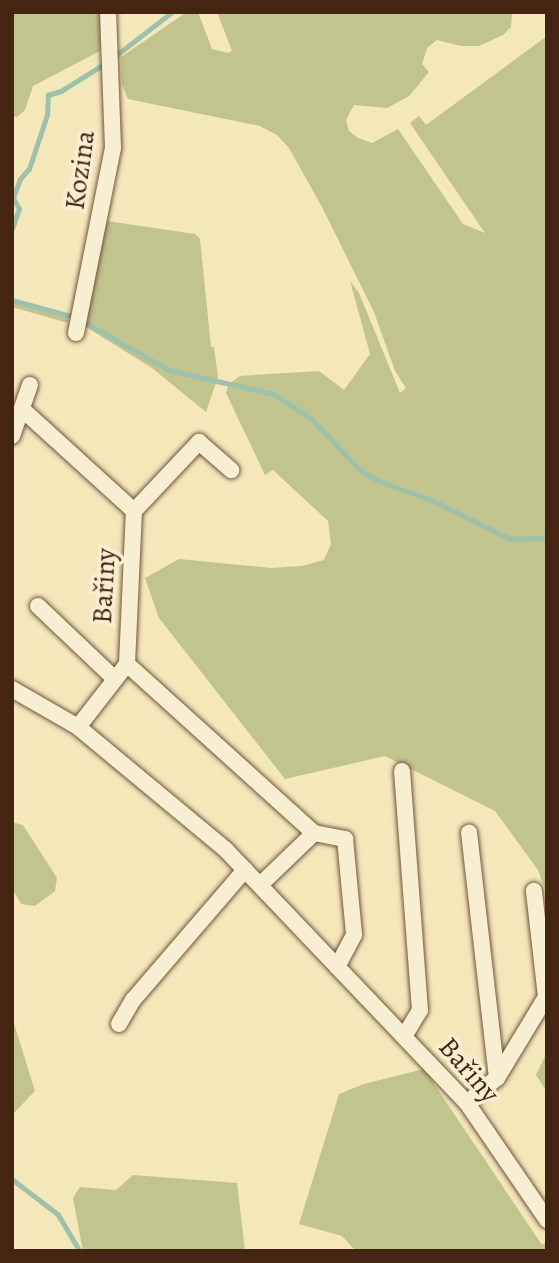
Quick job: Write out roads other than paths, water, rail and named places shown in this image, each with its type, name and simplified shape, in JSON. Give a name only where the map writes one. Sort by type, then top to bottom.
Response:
[{"type":"street","name":"Kozina","points":[[76,333],[113,148],[108,12]]},
{"type":"street","points":[[12,436],[30,385]]},
{"type":"street","name":"Bařiny","points":[[22,409],[134,511]]},
{"type":"street","name":"Bařiny","points":[[78,727],[127,664],[134,511],[199,442],[231,470]]},
{"type":"street","name":"Bařiny","points":[[37,606],[115,679]]},
{"type":"street","name":"Bařiny","points":[[127,664],[314,833],[345,839],[354,935],[337,967]]},
{"type":"street","name":"Bařiny","points":[[12,689],[78,727],[176,806],[245,870],[467,1103],[547,1220]]},
{"type":"street","points":[[402,771],[420,1010],[404,1037]]},
{"type":"street","points":[[260,885],[314,833]]},
{"type":"street","points":[[469,833],[497,1078]]},
{"type":"street","points":[[119,1024],[133,1000],[245,870]]},
{"type":"street","points":[[467,1103],[497,1078],[546,997],[534,891]]},
{"type":"waterway","points":[[114,57],[172,12]]},
{"type":"waterway","points":[[12,229],[19,209],[13,198],[20,179],[29,169],[47,115],[48,95],[61,91],[104,64]]},
{"type":"waterway","points":[[12,300],[75,317]]},
{"type":"waterway","points":[[83,321],[169,370],[274,394],[312,419],[360,470],[379,481],[436,502],[511,539],[547,538]]},
{"type":"waterway","points":[[12,1179],[58,1214],[80,1251]]}]
